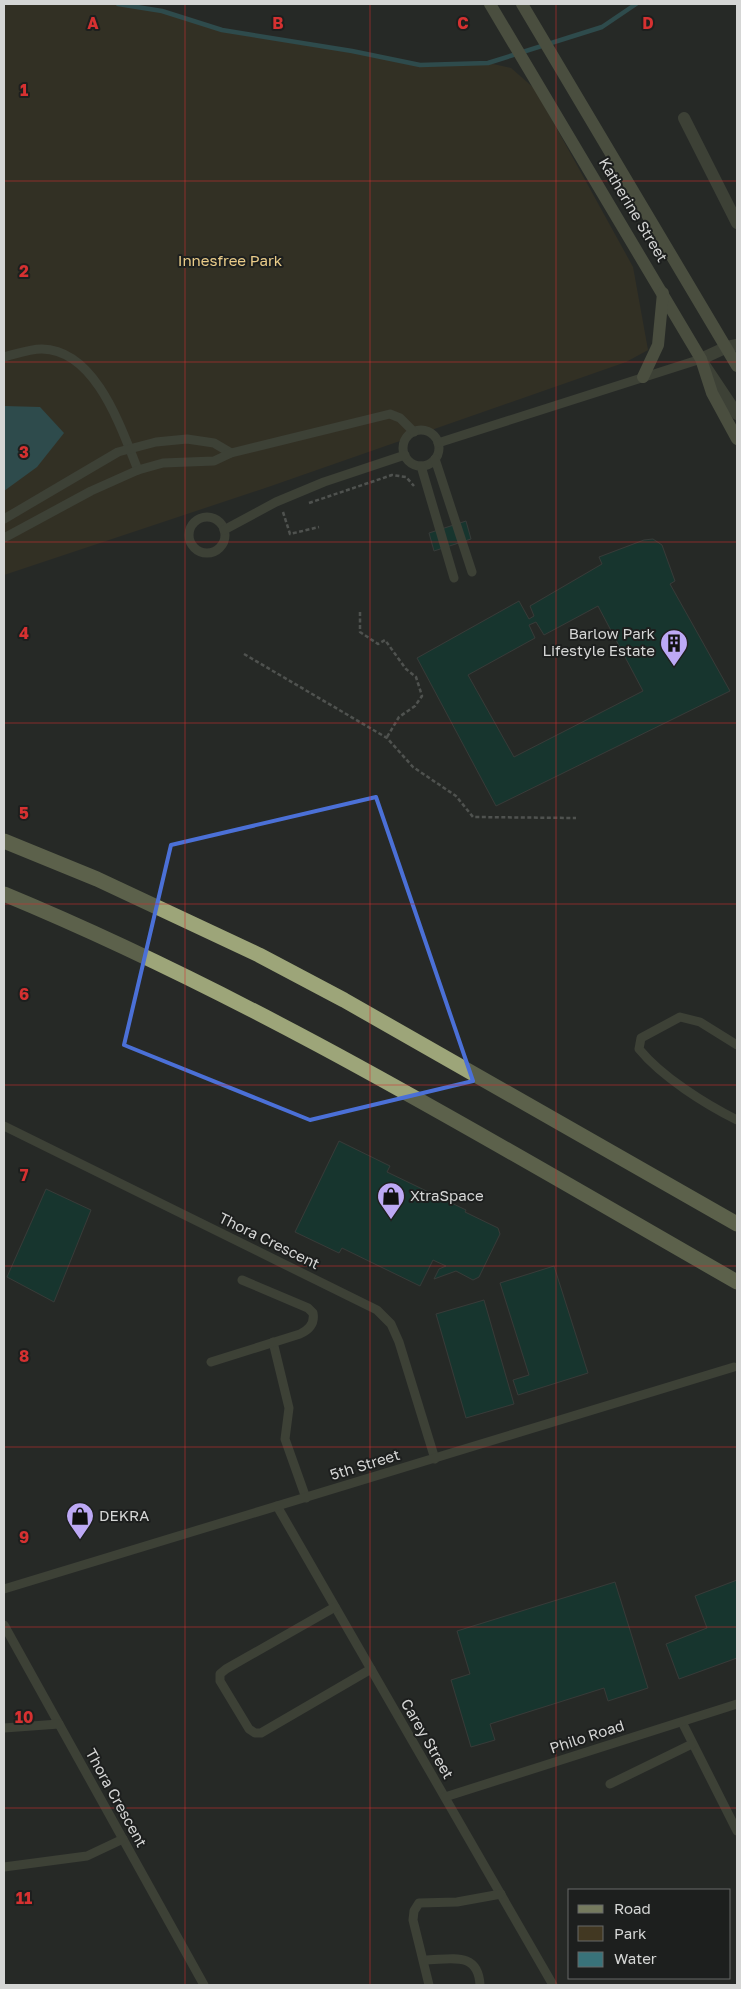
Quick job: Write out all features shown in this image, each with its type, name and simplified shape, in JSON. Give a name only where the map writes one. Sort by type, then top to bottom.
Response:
[{"type":"highway","points":[[4,841],[97,879],[259,955],[344,1000],[737,1224]]},
{"type":"highway","points":[[4,894],[149,957],[292,1031],[737,1282]]},
{"type":"main road","name":"Katherine Street","points":[[490,4],[538,81],[663,293],[700,359],[712,393],[737,439]]},
{"type":"main road","name":"Katherine Street","points":[[522,4],[560,71],[732,346],[737,366]]},
{"type":"main road","points":[[643,377],[658,345],[663,293]]},
{"type":"street","points":[[684,118],[737,222]]},
{"type":"street","points":[[732,346],[700,359],[737,414]]},
{"type":"lane","points":[[4,357],[42,349],[62,353],[76,361],[100,389],[130,449],[138,470]]},
{"type":"lane","points":[[438,443],[700,359]]},
{"type":"lane","points":[[4,538],[91,491],[138,470],[163,463],[214,461],[231,453],[390,414],[400,418],[414,432]]},
{"type":"lane","points":[[436,459],[420,466],[410,462],[405,455],[405,441],[414,432],[425,431],[431,433],[438,443],[436,459],[472,572]]},
{"type":"lane","points":[[4,519],[105,458],[130,449],[156,442],[187,439],[214,443],[231,453]]},
{"type":"lane","points":[[224,530],[276,502],[324,482],[405,455]]},
{"type":"lane","points":[[420,466],[454,578]]},
{"type":"lane","points":[[211,518],[221,524],[224,530],[224,541],[221,546],[212,552],[201,552],[192,545],[191,528],[200,519],[211,518]]},
{"type":"lane","points":[[737,1045],[700,1022],[680,1017],[641,1038],[640,1049],[652,1064],[719,1111],[737,1120]]},
{"type":"lane","name":"Thora Crescent","points":[[4,1126],[376,1310],[391,1324],[399,1342],[435,1459]]},
{"type":"lane","points":[[211,1362],[307,1331],[313,1321],[313,1313],[308,1308],[242,1280]]},
{"type":"lane","points":[[273,1342],[289,1408],[285,1439],[306,1498]]},
{"type":"lane","name":"5th Street","points":[[4,1589],[734,1367]]},
{"type":"lane","name":"Carey Street","points":[[277,1506],[553,1985]]},
{"type":"lane","points":[[335,1607],[226,1669],[220,1674],[220,1681],[249,1729],[255,1733],[261,1733],[371,1669]]},
{"type":"lane","name":"Thora Crescent","points":[[4,1625],[204,1985]]},
{"type":"lane","name":"Philo Road","points":[[445,1797],[737,1704]]},
{"type":"lane","points":[[682,1722],[737,1831]]},
{"type":"lane","points":[[4,1728],[59,1724]]},
{"type":"lane","points":[[610,1784],[692,1744]]},
{"type":"lane","points":[[4,1867],[87,1856],[123,1839]]},
{"type":"lane","points":[[430,1985],[413,1920],[414,1911],[419,1903],[457,1902],[501,1894]]},
{"type":"lane","points":[[424,1960],[466,1958],[472,1963],[480,1977],[480,1985]]},
{"type":"path","points":[[301,506],[392,474],[406,477],[414,486],[425,482]]},
{"type":"path","points":[[292,509],[282,512],[290,534],[318,527]]},
{"type":"path","points":[[360,612],[360,632],[378,644],[385,640],[406,669],[416,677],[422,696],[415,706],[399,718],[387,738]]},
{"type":"path","points":[[244,654],[387,738],[413,767],[456,796],[473,817],[576,818]]},
{"type":"highlighted area","points":[[376,797],[473,1081],[310,1120],[124,1045],[171,845]]},
{"type":"green space","name":"Innesfree Park","points":[[4,4],[118,4],[162,11],[222,30],[352,51],[419,65],[488,63],[511,68],[535,89],[633,267],[648,350],[626,362],[271,486],[4,575]]},
{"type":"water","points":[[4,406],[40,407],[64,433],[37,467],[4,491]]},
{"type":"building","points":[[466,521],[471,539],[434,551],[429,533]]},
{"type":"building","name":"Barlow Park Lifestyle Estate","points":[[653,539],[662,545],[675,581],[670,584],[730,691],[496,806],[417,658],[519,601],[529,619],[534,616],[530,606],[602,564],[599,557],[644,540]],"holes":[[[598,606],[643,691],[514,757],[468,675],[535,638],[529,625],[536,622],[544,635]]]},
{"type":"building","name":"XtraSpace","points":[[339,1141],[390,1166],[387,1172],[466,1210],[465,1212],[498,1228],[500,1234],[479,1277],[473,1280],[456,1271],[434,1279],[439,1269],[446,1266],[433,1260],[420,1286],[342,1248],[339,1253],[295,1232]]},
{"type":"building","points":[[46,1189],[91,1210],[54,1302],[7,1277]]},
{"type":"building","points":[[554,1266],[588,1373],[518,1395],[513,1380],[529,1375],[500,1283]]},
{"type":"building","points":[[484,1300],[514,1404],[466,1418],[436,1314]]},
{"type":"building","points":[[737,1580],[737,1658],[679,1679],[666,1644],[707,1628],[695,1596]]},
{"type":"building","points":[[615,1582],[648,1688],[608,1701],[604,1688],[490,1724],[495,1740],[471,1747],[451,1680],[470,1674],[457,1631]]},
{"type":"waterway","points":[[118,4],[162,11],[222,30],[352,51],[420,65],[488,63],[602,27],[636,4]]},
{"type":"place","name":"Barlow Park Lifestyle Estate","points":[[674,667]]},
{"type":"place","name":"XtraSpace","points":[[391,1220]]},
{"type":"place","name":"DEKRA","points":[[80,1540]]}]
